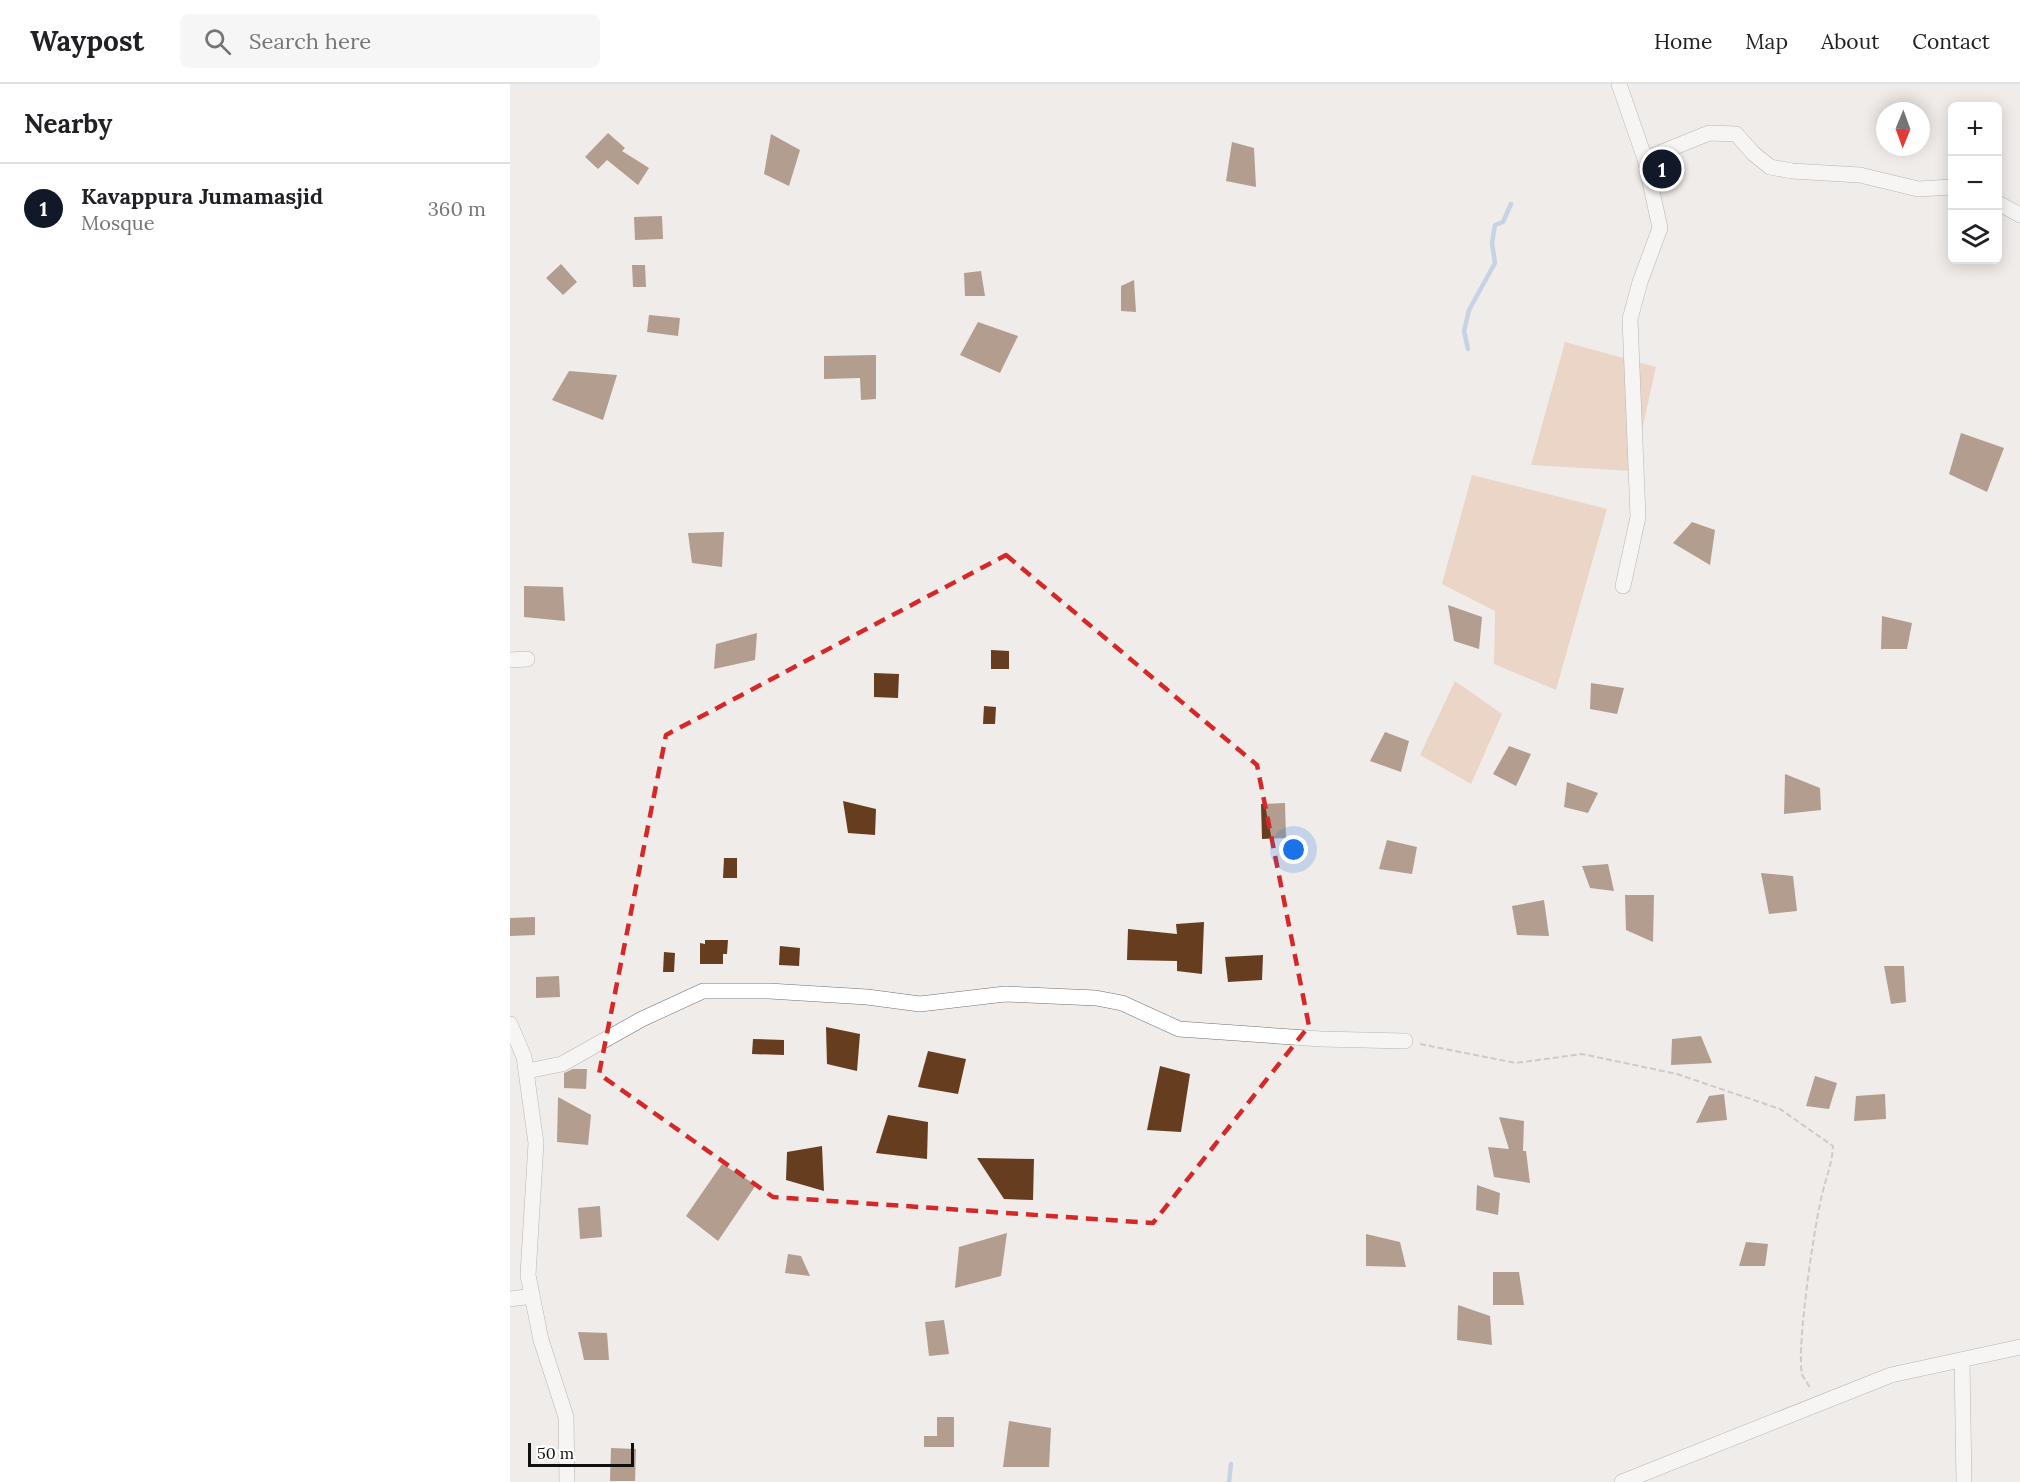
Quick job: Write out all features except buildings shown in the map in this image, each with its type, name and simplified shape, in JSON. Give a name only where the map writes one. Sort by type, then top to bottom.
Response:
[{"type":"street","points":[[1619,84],[1652,157],[1660,228],[1640,282],[1630,318],[1638,517],[1623,586]]},
{"type":"street","points":[[1652,157],[1709,133],[1736,134],[1754,154],[1770,167],[1792,171],[1860,175],[1918,189],[1948,187]]},
{"type":"street","points":[[2002,205],[2020,215]]},
{"type":"street","points":[[510,660],[527,659]]},
{"type":"street","points":[[526,1071],[562,1064],[642,1019],[704,991],[867,997],[920,1004],[1005,994],[1096,998],[1122,1003],[1179,1029],[1321,1039],[1405,1041]]},
{"type":"street","points":[[510,1024],[525,1057],[536,1143],[528,1275],[541,1340],[566,1417],[567,1482]]},
{"type":"street","points":[[510,1299],[532,1296]]},
{"type":"street","points":[[1622,1482],[1891,1375],[2020,1347]]},
{"type":"street","points":[[1962,1360],[1964,1482]]},
{"type":"path","points":[[1405,1041],[1516,1063],[1582,1054],[1677,1074],[1780,1109],[1833,1146],[1832,1163],[1822,1191],[1814,1241],[1801,1353],[1802,1374],[1819,1404]]},
{"type":"highlighted area","points":[[1006,555],[1257,765],[1309,1026],[1153,1223],[773,1197],[599,1074],[666,735]]},
{"type":"shaded area","points":[[1565,342],[1656,367],[1633,471],[1531,465]]},
{"type":"shaded area","points":[[1472,475],[1607,509],[1556,690],[1494,664],[1495,611],[1442,584]]},
{"type":"shaded area","points":[[1455,681],[1502,714],[1471,784],[1420,755]]},
{"type":"waterway","points":[[1468,349],[1464,331],[1469,310],[1495,263],[1492,243],[1495,225],[1503,222],[1511,204]]},
{"type":"waterway","points":[[1229,1482],[1231,1464]]},
{"type":"place","name":"Kavappura Jumamasjid","points":[[1662,169]]}]
